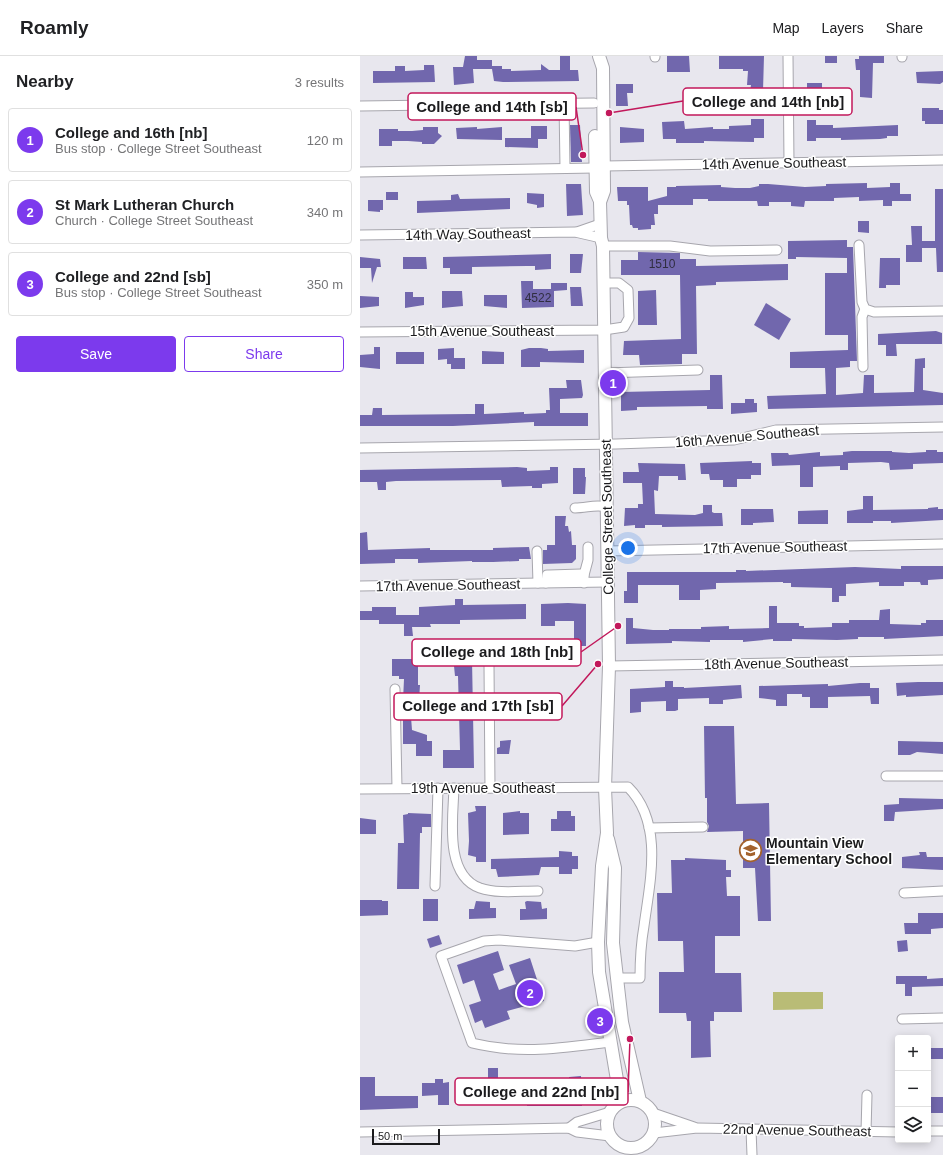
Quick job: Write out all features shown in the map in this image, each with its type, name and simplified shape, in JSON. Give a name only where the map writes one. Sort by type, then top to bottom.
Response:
[{"type":"main road","name":"College Street Southeast","points":[[599,57],[595,69],[594,103],[600,167],[604,191],[600,202],[600,224],[602,242],[605,373],[608,666],[606,788],[607,832],[602,866],[598,942],[599,972],[618,1086],[613,1109]]},
{"type":"main road","name":"College Street Southeast","points":[[599,57],[603,68],[600,167]]},
{"type":"main road","name":"College Street Southeast","points":[[607,832],[615,868],[613,943],[617,978],[624,1028],[640,1101]]},
{"type":"main road","points":[[627,1100],[640,1101],[654,1113],[656,1127],[654,1133],[642,1150],[616,1145],[607,1120],[613,1109],[627,1100]]},
{"type":"street","points":[[788,56],[789,163]]},
{"type":"street","points":[[564,103],[565,168]]},
{"type":"street","points":[[360,106],[594,103]]},
{"type":"street","name":"14th Avenue Southeast","points":[[360,172],[943,160]]},
{"type":"street","name":"14th Way Southeast","points":[[360,235],[575,232],[600,224]]},
{"type":"street","name":"14th Way Southeast","points":[[575,232],[602,242],[670,246],[710,251],[777,250]]},
{"type":"street","points":[[859,245],[862,302],[870,310]]},
{"type":"street","name":"15th Avenue Southeast","points":[[360,332],[604,330],[624,327],[629,318],[628,290],[619,283],[603,283]]},
{"type":"street","points":[[863,367],[862,317],[870,310],[943,311]]},
{"type":"street","points":[[605,373],[698,370]]},
{"type":"street","name":"16th Avenue Southeast","points":[[360,448],[606,444],[734,440],[776,430],[943,427]]},
{"type":"street","points":[[575,508],[585,508],[596,505],[607,508]]},
{"type":"street","name":"17th Avenue Southeast","points":[[607,551],[943,544]]},
{"type":"street","points":[[584,579],[588,560],[588,547]]},
{"type":"street","points":[[537,551],[542,583]]},
{"type":"street","name":"17th Avenue Southeast","points":[[360,586],[542,583],[584,579],[608,582]]},
{"type":"street","name":"18th Avenue Southeast","points":[[608,666],[943,660]]},
{"type":"street","points":[[489,665],[490,788]]},
{"type":"street","points":[[395,689],[396,788]]},
{"type":"street","points":[[886,776],[943,776]]},
{"type":"street","name":"19th Avenue Southeast","points":[[360,788],[628,788],[643,808],[649,828]]},
{"type":"street","points":[[435,886],[438,788]]},
{"type":"street","points":[[454,788],[454,857],[459,869],[468,881],[480,888],[499,892],[538,891]]},
{"type":"street","points":[[617,978],[640,978],[641,951],[650,886],[649,828],[703,827]]},
{"type":"street","points":[[904,892],[943,891]]},
{"type":"street","points":[[598,942],[575,946],[500,940],[484,941],[441,956],[472,1043],[493,1048],[529,1051],[610,1042]]},
{"type":"street","points":[[902,1019],[943,1018]]},
{"type":"street","points":[[866,1132],[867,1094]]},
{"type":"street","points":[[569,1128],[577,1122],[613,1109]]},
{"type":"street","name":"22nd Avenue Southeast","points":[[654,1113],[697,1128]]},
{"type":"street","points":[[360,1132],[569,1128],[577,1132],[597,1133],[616,1145]]},
{"type":"street","name":"22nd Avenue Southeast","points":[[654,1133],[697,1128],[895,1132]]},
{"type":"street","points":[[751,1130],[752,1155]]},
{"type":"street","points":[[931,1131],[943,1131]]},
{"type":"green space","points":[[773,992],[823,992],[823,1009],[773,1010]]},
{"type":"building","points":[[465,56],[477,56],[477,60],[492,60],[492,66],[502,66],[502,69],[511,69],[511,71],[541,70],[541,64],[549,70],[560,70],[560,56],[570,56],[570,70],[578,70],[579,81],[494,81],[492,69],[473,69],[474,83],[454,85],[453,67],[463,67]]},
{"type":"building","points":[[667,56],[689,56],[690,72],[667,72]]},
{"type":"building","points":[[719,56],[764,56],[763,91],[750,91],[751,85],[747,85],[748,71],[743,71],[743,69],[719,69]]},
{"type":"building","points":[[825,56],[837,56],[837,63],[825,63]]},
{"type":"building","points":[[859,56],[884,56],[884,63],[873,63],[872,98],[860,97],[860,70],[856,70],[855,59],[859,59]]},
{"type":"building","points":[[424,65],[434,65],[435,82],[373,83],[373,71],[395,71],[395,66],[405,66],[405,71],[424,70]]},
{"type":"building","points":[[943,71],[943,82],[940,84],[917,83],[916,72]]},
{"type":"building","points":[[807,83],[822,83],[822,110],[812,110],[810,92],[807,92]]},
{"type":"building","points":[[616,84],[633,84],[633,93],[627,93],[628,106],[616,106]]},
{"type":"building","points":[[922,108],[939,108],[939,110],[943,110],[943,124],[925,124],[925,121],[922,121]]},
{"type":"building","points":[[751,119],[764,119],[764,138],[754,138],[754,142],[704,141],[704,143],[676,143],[676,139],[663,139],[662,122],[684,121],[685,129],[713,127],[713,129],[729,129],[729,126],[751,125]]},
{"type":"building","points":[[807,120],[816,120],[816,125],[833,125],[833,128],[898,125],[898,136],[887,136],[887,138],[880,139],[841,140],[841,138],[816,138],[816,141],[807,141]]},
{"type":"building","points":[[570,125],[580,125],[582,162],[571,162]]},
{"type":"building","points":[[531,126],[547,126],[547,139],[538,139],[538,148],[505,147],[505,138],[531,138]]},
{"type":"building","points":[[423,127],[438,127],[438,133],[442,136],[434,144],[392,141],[392,146],[379,146],[379,129],[412,131],[423,130]]},
{"type":"building","points":[[477,127],[477,129],[502,127],[502,140],[457,139],[456,128]]},
{"type":"building","points":[[620,127],[644,129],[644,142],[620,143]]},
{"type":"building","points":[[867,183],[867,188],[890,187],[890,183],[900,183],[900,194],[911,194],[911,201],[892,201],[892,206],[883,206],[883,200],[859,201],[859,197],[834,198],[834,201],[805,201],[804,207],[791,206],[791,202],[769,202],[769,206],[758,206],[757,201],[708,201],[708,199],[693,199],[693,205],[658,205],[658,214],[654,214],[655,225],[651,225],[651,229],[638,230],[638,228],[633,228],[632,225],[630,225],[629,205],[627,205],[627,201],[618,201],[617,187],[648,187],[648,201],[667,196],[667,187],[676,186],[721,185],[721,187],[750,188],[759,186],[759,184],[805,187],[826,186],[826,184]]},
{"type":"building","points":[[566,184],[581,184],[583,215],[567,216]]},
{"type":"building","points":[[935,189],[943,189],[943,272],[937,272],[936,248],[922,248],[922,262],[906,262],[906,245],[912,245],[911,226],[922,226],[922,241],[935,241]]},
{"type":"building","points":[[386,192],[398,192],[398,200],[386,200]]},
{"type":"building","points":[[527,193],[544,194],[544,207],[537,208],[537,205],[527,203]]},
{"type":"building","points":[[458,194],[460,199],[510,198],[510,209],[417,213],[417,201],[451,200],[451,195]]},
{"type":"building","points":[[368,200],[383,200],[383,210],[380,210],[380,212],[368,211]]},
{"type":"building","points":[[858,221],[869,221],[869,233],[858,232]]},
{"type":"building","points":[[847,240],[847,247],[853,247],[857,361],[850,361],[850,367],[836,368],[836,395],[863,393],[864,375],[874,375],[874,393],[914,392],[915,359],[925,358],[925,368],[923,368],[923,390],[943,393],[943,405],[768,409],[767,396],[826,394],[825,368],[790,368],[790,352],[848,350],[848,335],[825,335],[825,273],[847,273],[847,258],[796,257],[796,259],[788,259],[788,241]]},
{"type":"building","points":[[638,252],[680,253],[680,259],[696,259],[696,266],[788,264],[788,280],[716,282],[716,285],[696,286],[697,354],[682,354],[682,364],[640,365],[639,355],[623,355],[624,341],[681,339],[680,275],[621,275],[621,260],[638,260]]},
{"type":"building","points":[[551,254],[551,269],[535,270],[535,266],[472,267],[472,274],[450,274],[450,268],[443,268],[443,257]]},
{"type":"building","points":[[570,254],[583,254],[581,273],[570,273]]},
{"type":"building","points":[[360,257],[380,259],[381,267],[377,267],[372,283],[371,268],[360,268]]},
{"type":"building","points":[[403,257],[426,257],[427,269],[403,269]]},
{"type":"building","points":[[880,258],[900,258],[900,285],[886,285],[886,288],[879,288]]},
{"type":"building","points":[[521,281],[533,281],[533,289],[551,289],[551,283],[567,283],[567,290],[554,291],[554,307],[522,308]]},
{"type":"building","points":[[570,287],[581,287],[583,306],[571,306]]},
{"type":"building","points":[[656,290],[657,325],[638,325],[638,291]]},
{"type":"building","points":[[442,291],[462,291],[463,306],[442,308]]},
{"type":"building","points":[[405,292],[413,292],[413,297],[424,297],[424,305],[405,308]]},
{"type":"building","points":[[484,295],[507,295],[507,308],[484,306]]},
{"type":"building","points":[[360,296],[379,297],[379,306],[360,308]]},
{"type":"building","points":[[766,303],[791,319],[779,340],[754,325]]},
{"type":"building","points":[[936,331],[942,333],[942,344],[896,344],[897,356],[886,356],[886,345],[878,345],[878,334]]},
{"type":"building","points":[[374,347],[380,347],[380,369],[360,367],[360,355],[374,354]]},
{"type":"building","points":[[454,348],[454,358],[465,358],[465,369],[451,369],[451,364],[447,364],[447,359],[438,360],[438,349]]},
{"type":"building","points":[[529,348],[548,349],[548,351],[584,350],[584,363],[540,362],[540,367],[521,367],[521,350]]},
{"type":"building","points":[[482,351],[504,352],[504,364],[482,364]]},
{"type":"building","points":[[396,352],[424,352],[424,364],[396,364]]},
{"type":"building","points":[[710,375],[722,375],[723,409],[707,409],[707,406],[637,407],[637,410],[621,411],[621,392],[710,390]]},
{"type":"building","points":[[566,380],[581,380],[583,395],[582,398],[560,399],[560,413],[588,413],[588,426],[534,426],[534,422],[453,426],[360,426],[360,415],[372,415],[373,408],[382,408],[382,415],[475,414],[475,404],[484,404],[484,414],[524,412],[524,414],[546,413],[546,410],[550,410],[549,388],[567,388]]},
{"type":"building","points":[[745,399],[754,399],[754,403],[757,403],[757,412],[731,414],[731,403],[745,403]]},
{"type":"building","points":[[926,450],[937,450],[937,452],[943,452],[943,463],[913,464],[913,469],[890,470],[889,463],[881,462],[848,463],[848,470],[840,470],[840,466],[813,467],[813,487],[800,487],[800,465],[772,466],[771,453],[788,453],[789,455],[820,452],[820,456],[843,455],[843,452],[852,451],[892,451],[909,453],[926,452]]},
{"type":"building","points":[[752,461],[752,463],[761,463],[761,475],[751,475],[751,479],[737,479],[737,487],[723,487],[723,480],[710,480],[709,474],[701,474],[700,463]]},
{"type":"building","points":[[638,463],[685,464],[686,480],[678,480],[678,476],[659,476],[658,491],[654,490],[655,514],[695,515],[703,513],[703,505],[712,505],[712,512],[722,513],[723,526],[662,527],[662,525],[645,525],[645,528],[635,528],[635,525],[624,526],[625,508],[638,508],[638,504],[643,504],[642,483],[623,483],[623,472],[639,472]]},
{"type":"building","points":[[550,467],[558,467],[558,483],[542,484],[542,488],[532,488],[532,486],[502,487],[501,480],[396,481],[386,482],[386,490],[378,490],[377,482],[360,482],[360,470],[527,468],[527,471],[550,470]]},
{"type":"building","points":[[573,468],[585,468],[585,494],[573,494]]},
{"type":"building","points":[[863,496],[873,496],[873,510],[928,509],[938,507],[938,509],[943,509],[943,520],[891,523],[891,521],[873,521],[873,523],[847,523],[847,511],[863,509]]},
{"type":"building","points":[[741,509],[773,509],[774,522],[741,525]]},
{"type":"building","points":[[828,510],[828,524],[798,524],[798,511]]},
{"type":"building","points":[[555,516],[566,516],[565,526],[568,526],[569,532],[571,531],[572,545],[576,545],[576,559],[572,563],[543,564],[543,550],[547,550],[547,545],[555,545]]},
{"type":"building","points":[[367,532],[368,550],[430,548],[430,550],[493,550],[493,548],[529,547],[531,559],[493,562],[472,561],[418,563],[418,559],[395,559],[395,563],[360,564],[360,533]]},
{"type":"building","points":[[901,566],[943,566],[943,579],[928,580],[928,585],[921,585],[920,582],[904,582],[904,586],[879,586],[879,582],[846,584],[846,596],[839,596],[839,602],[832,602],[832,588],[791,587],[791,583],[783,582],[716,583],[716,589],[700,590],[700,600],[679,600],[679,585],[638,585],[638,603],[624,603],[624,591],[627,591],[627,572],[736,572],[736,570],[746,571],[855,567],[901,569]]},
{"type":"building","points":[[455,599],[463,599],[463,605],[526,604],[526,619],[460,620],[460,624],[430,624],[431,627],[412,627],[413,636],[404,636],[404,624],[379,624],[379,620],[360,620],[360,611],[372,611],[372,607],[396,607],[396,615],[419,615],[419,607],[455,605]]},
{"type":"building","points":[[541,604],[586,604],[586,646],[574,646],[574,621],[555,621],[555,626],[541,626]]},
{"type":"building","points":[[769,606],[777,606],[777,623],[799,623],[799,626],[804,626],[804,628],[832,627],[832,623],[849,623],[849,620],[879,620],[880,610],[890,609],[890,624],[921,625],[921,623],[926,623],[926,620],[943,620],[943,636],[884,639],[884,637],[858,637],[858,639],[837,640],[792,639],[792,641],[773,641],[773,639],[743,642],[743,640],[710,640],[710,642],[672,641],[672,643],[626,644],[626,618],[633,618],[633,628],[653,630],[701,629],[701,627],[729,626],[729,629],[769,628]]},
{"type":"building","points":[[449,654],[463,654],[463,659],[472,659],[474,768],[443,768],[443,750],[460,750],[458,676],[455,676],[454,666],[449,666]]},
{"type":"building","points":[[392,659],[418,659],[418,685],[420,685],[419,701],[403,701],[404,679],[399,679],[399,676],[392,676]]},
{"type":"building","points":[[665,681],[673,681],[673,687],[684,688],[741,685],[742,698],[723,700],[723,704],[709,704],[709,698],[678,699],[678,710],[675,711],[666,711],[666,701],[641,702],[641,712],[630,713],[630,689],[665,687]]},
{"type":"building","points":[[943,682],[943,695],[897,696],[896,683]]},
{"type":"building","points":[[870,683],[870,688],[879,688],[879,704],[871,704],[870,696],[828,697],[828,708],[810,708],[810,697],[802,697],[802,694],[787,694],[787,706],[776,706],[776,700],[759,698],[759,686],[828,684],[828,686]]},
{"type":"building","points":[[403,717],[411,717],[412,730],[427,735],[427,741],[432,741],[432,756],[416,756],[416,744],[403,744]]},
{"type":"building","points":[[704,726],[734,726],[736,804],[769,803],[771,921],[758,921],[755,868],[743,868],[743,831],[707,832],[709,826],[707,822],[707,798],[705,798]]},
{"type":"building","points":[[511,740],[509,754],[497,754],[497,748],[500,747],[500,741]]},
{"type":"building","points":[[898,741],[943,742],[943,754],[917,752],[910,755],[898,755]]},
{"type":"building","points":[[899,798],[943,799],[943,809],[895,812],[894,821],[884,821],[884,805],[899,804]]},
{"type":"building","points":[[475,806],[486,806],[486,862],[476,862],[476,857],[468,855],[468,813],[476,811]]},
{"type":"building","points":[[520,811],[520,813],[529,813],[529,834],[503,835],[503,813]]},
{"type":"building","points":[[557,811],[571,811],[571,816],[575,816],[575,831],[551,831],[551,819],[557,819]]},
{"type":"building","points":[[408,813],[431,814],[431,827],[422,827],[422,833],[420,833],[419,889],[397,889],[398,843],[404,843],[403,815]]},
{"type":"building","points":[[360,818],[376,820],[376,834],[360,834]]},
{"type":"building","points":[[559,851],[572,852],[572,856],[578,856],[578,869],[572,869],[572,874],[559,874],[559,867],[541,867],[539,875],[498,877],[496,869],[491,869],[491,859],[559,857]]},
{"type":"building","points":[[919,852],[926,852],[927,857],[943,857],[943,870],[902,868],[902,857],[920,855]]},
{"type":"building","points":[[685,858],[726,860],[726,870],[731,870],[731,877],[726,877],[727,896],[740,896],[740,936],[715,936],[715,973],[741,973],[742,1012],[714,1012],[714,1021],[710,1021],[711,1057],[691,1058],[691,1021],[687,1021],[686,1013],[659,1013],[659,972],[684,972],[683,941],[658,941],[657,893],[672,893],[671,860],[685,860]]},
{"type":"building","points":[[423,899],[438,899],[438,921],[423,921]]},
{"type":"building","points":[[360,900],[388,901],[388,915],[360,916]]},
{"type":"building","points":[[476,901],[490,902],[490,908],[496,908],[496,918],[469,919],[469,909],[474,909]]},
{"type":"building","points":[[525,902],[541,902],[542,909],[547,908],[547,919],[520,920],[520,909],[526,909]]},
{"type":"building","points":[[918,913],[943,913],[943,928],[931,929],[931,934],[905,934],[904,923],[918,923]]},
{"type":"building","points":[[439,935],[442,944],[430,948],[427,939]]},
{"type":"building","points":[[907,940],[908,951],[898,952],[897,941]]},
{"type":"building","points":[[498,951],[504,970],[493,974],[499,990],[516,984],[509,965],[530,958],[544,1001],[507,1011],[510,1019],[485,1028],[482,1020],[475,1023],[469,1005],[481,1001],[474,980],[463,984],[457,965]]},
{"type":"building","points":[[896,976],[927,976],[927,979],[943,978],[943,986],[912,987],[912,996],[905,996],[905,984],[896,984]]},
{"type":"building","points":[[931,1048],[943,1048],[943,1059],[931,1059]]},
{"type":"building","points":[[488,1068],[498,1068],[498,1078],[501,1078],[501,1095],[488,1095]]},
{"type":"building","points":[[581,1076],[582,1106],[527,1106],[527,1094],[569,1094],[569,1077]]},
{"type":"building","points":[[360,1077],[375,1077],[375,1096],[418,1096],[418,1108],[360,1110]]},
{"type":"building","points":[[435,1079],[443,1079],[443,1083],[449,1082],[449,1105],[438,1105],[438,1095],[422,1096],[422,1083],[435,1083]]},
{"type":"building","points":[[931,1097],[943,1097],[943,1113],[931,1113]]},
{"type":"place","name":"College and 14th [nb]","points":[[609,113]]},
{"type":"place","name":"College and 14th [sb]","points":[[583,155]]},
{"type":"place","name":"College and 16th [nb]","points":[[613,383]]},
{"type":"place","name":"College and 18th [nb]","points":[[618,626]]},
{"type":"place","name":"College and 17th [sb]","points":[[598,664]]},
{"type":"place","name":"Mountain View Elementary School","points":[[750,851]]},
{"type":"place","name":"St Mark Lutheran Church","points":[[530,993]]},
{"type":"place","name":"College and 22nd [sb]","points":[[600,1021]]},
{"type":"place","name":"College and 22nd [nb]","points":[[630,1039]]}]
